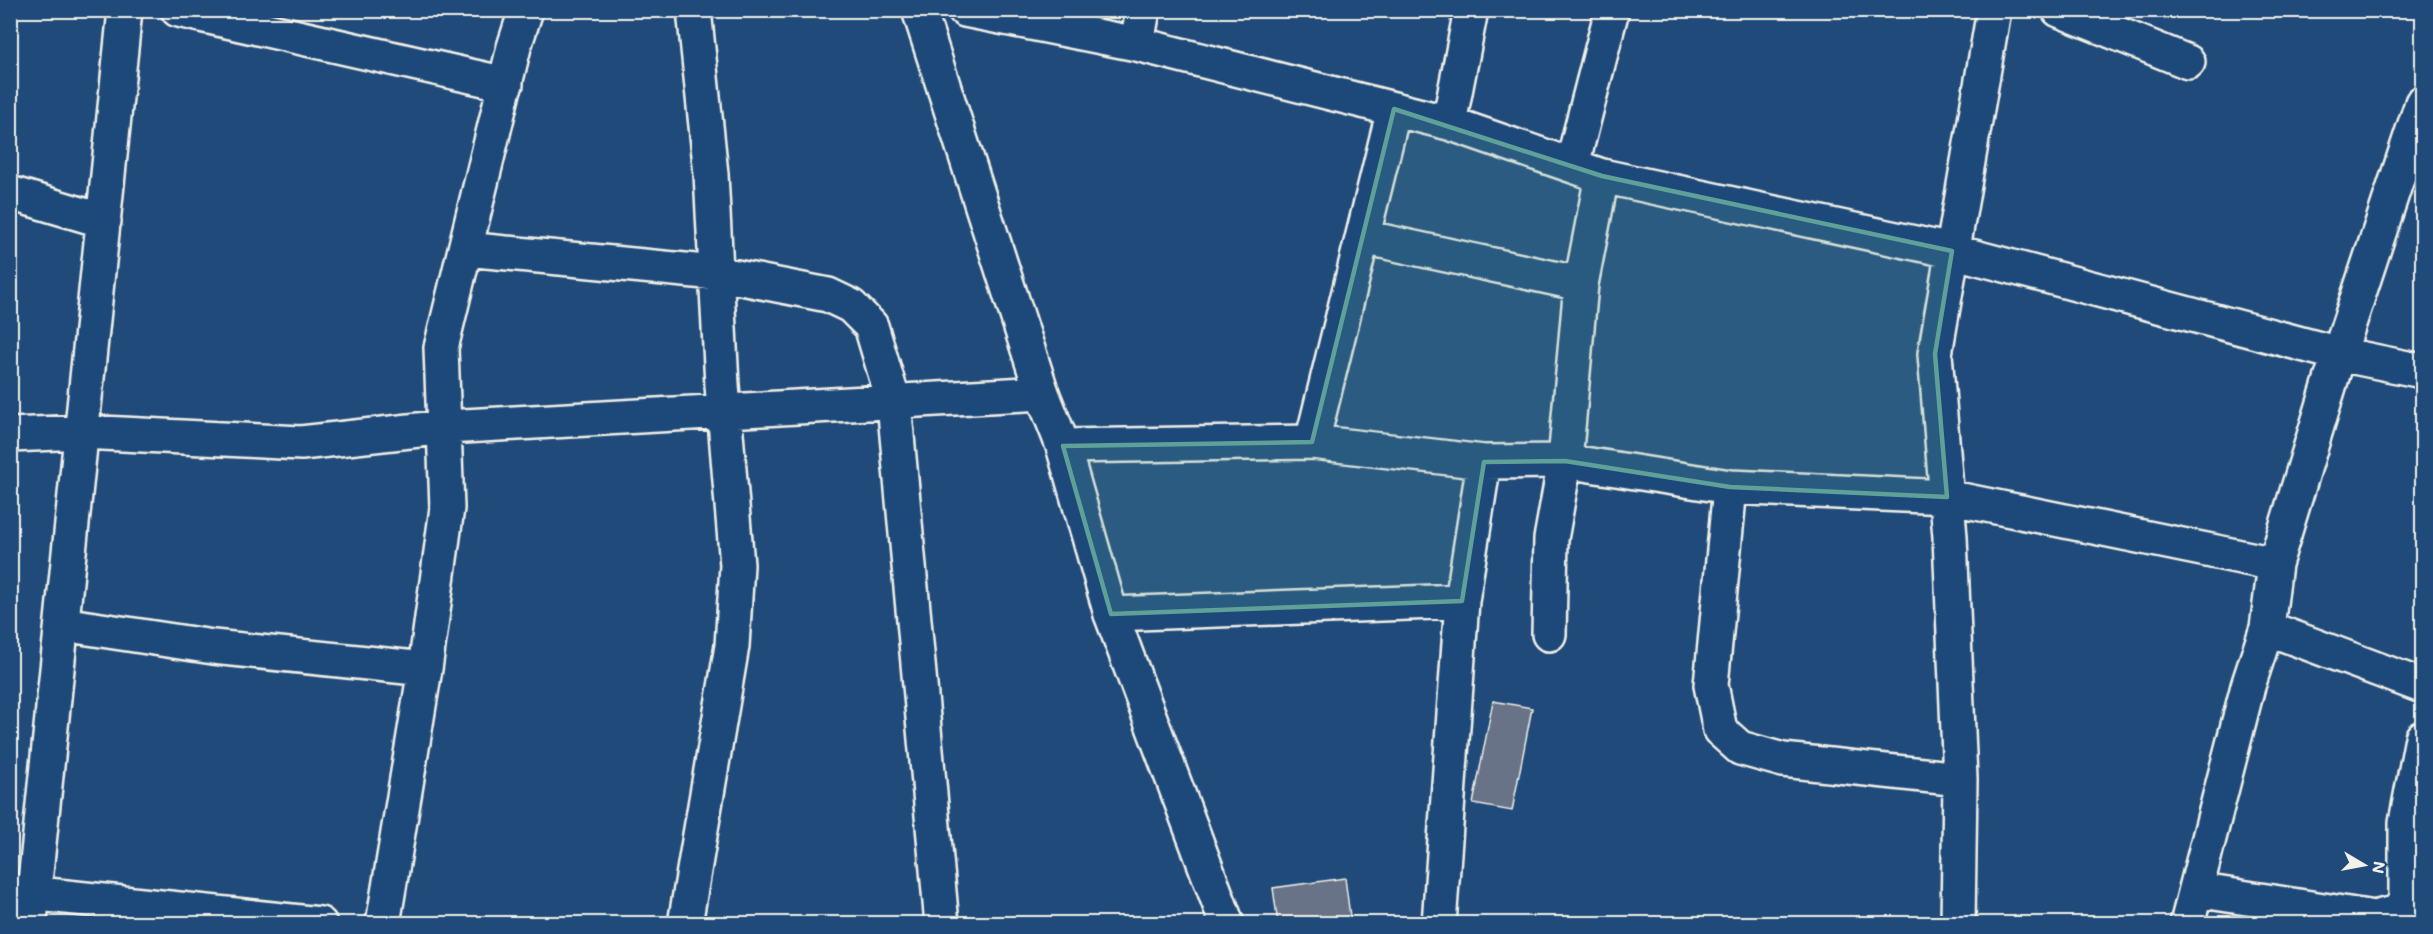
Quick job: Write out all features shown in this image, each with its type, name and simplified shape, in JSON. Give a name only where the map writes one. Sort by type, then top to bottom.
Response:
[{"type":"street","points":[[125,10],[62,624],[25,902],[320,924]]},
{"type":"street","points":[[178,10],[506,84]]},
{"type":"street","points":[[383,924],[425,669],[447,508],[446,427],[441,348],[526,10]]},
{"type":"street","points":[[685,924],[732,646],[737,565],[724,413],[711,174],[694,10]]},
{"type":"street","points":[[919,10],[1042,393],[1063,446],[1111,614],[1227,924]]},
{"type":"street","points":[[965,10],[1137,44],[1449,123],[1587,171],[1952,251],[2339,354],[2422,371]]},
{"type":"street","points":[[1137,44],[1143,10]]},
{"type":"street","points":[[1449,123],[1471,10]]},
{"type":"street","points":[[1549,634],[1551,539],[1565,461],[1581,284],[1587,171],[1612,10]]},
{"type":"street","points":[[1958,924],[1960,779],[1947,498],[1935,354],[1994,10]]},
{"type":"street","points":[[2059,10],[2188,62]]},
{"type":"street","points":[[2187,924],[2248,686],[2267,628],[2275,564],[2339,354],[2422,103]]},
{"type":"street","points":[[1312,442],[1394,109]]},
{"type":"street","points":[[10,193],[104,220]]},
{"type":"street","points":[[1363,237],[1581,284]]},
{"type":"street","points":[[465,249],[716,273],[828,295],[851,306],[871,326],[894,403],[942,924]]},
{"type":"street","points":[[10,435],[82,432],[301,443],[446,427],[724,413],[1042,393]]},
{"type":"street","points":[[1063,446],[1312,442],[1484,462],[1565,461],[1730,488],[1947,498],[2275,564]]},
{"type":"street","points":[[1439,924],[1462,601],[1484,462]]},
{"type":"street","points":[[1730,488],[1711,686],[1720,730],[1740,748],[1783,760],[1960,779]]},
{"type":"street","points":[[1111,614],[1462,601]]},
{"type":"street","points":[[62,624],[213,647],[425,669]]},
{"type":"street","points":[[2267,628],[2422,686]]},
{"type":"street","points":[[2196,890],[2374,918],[2398,912],[2406,900],[2406,822],[2422,738]]},
{"type":"highlighted area","points":[[1394,109],[1602,176],[1952,251],[1935,354],[1947,497],[1730,487],[1565,461],[1484,462],[1462,601],[1111,614],[1063,446],[1312,442]]},
{"type":"building","points":[[1493,701],[1532,708],[1512,811],[1473,804]]},
{"type":"building","points":[[1345,878],[1351,924],[1278,924],[1273,888]]}]
